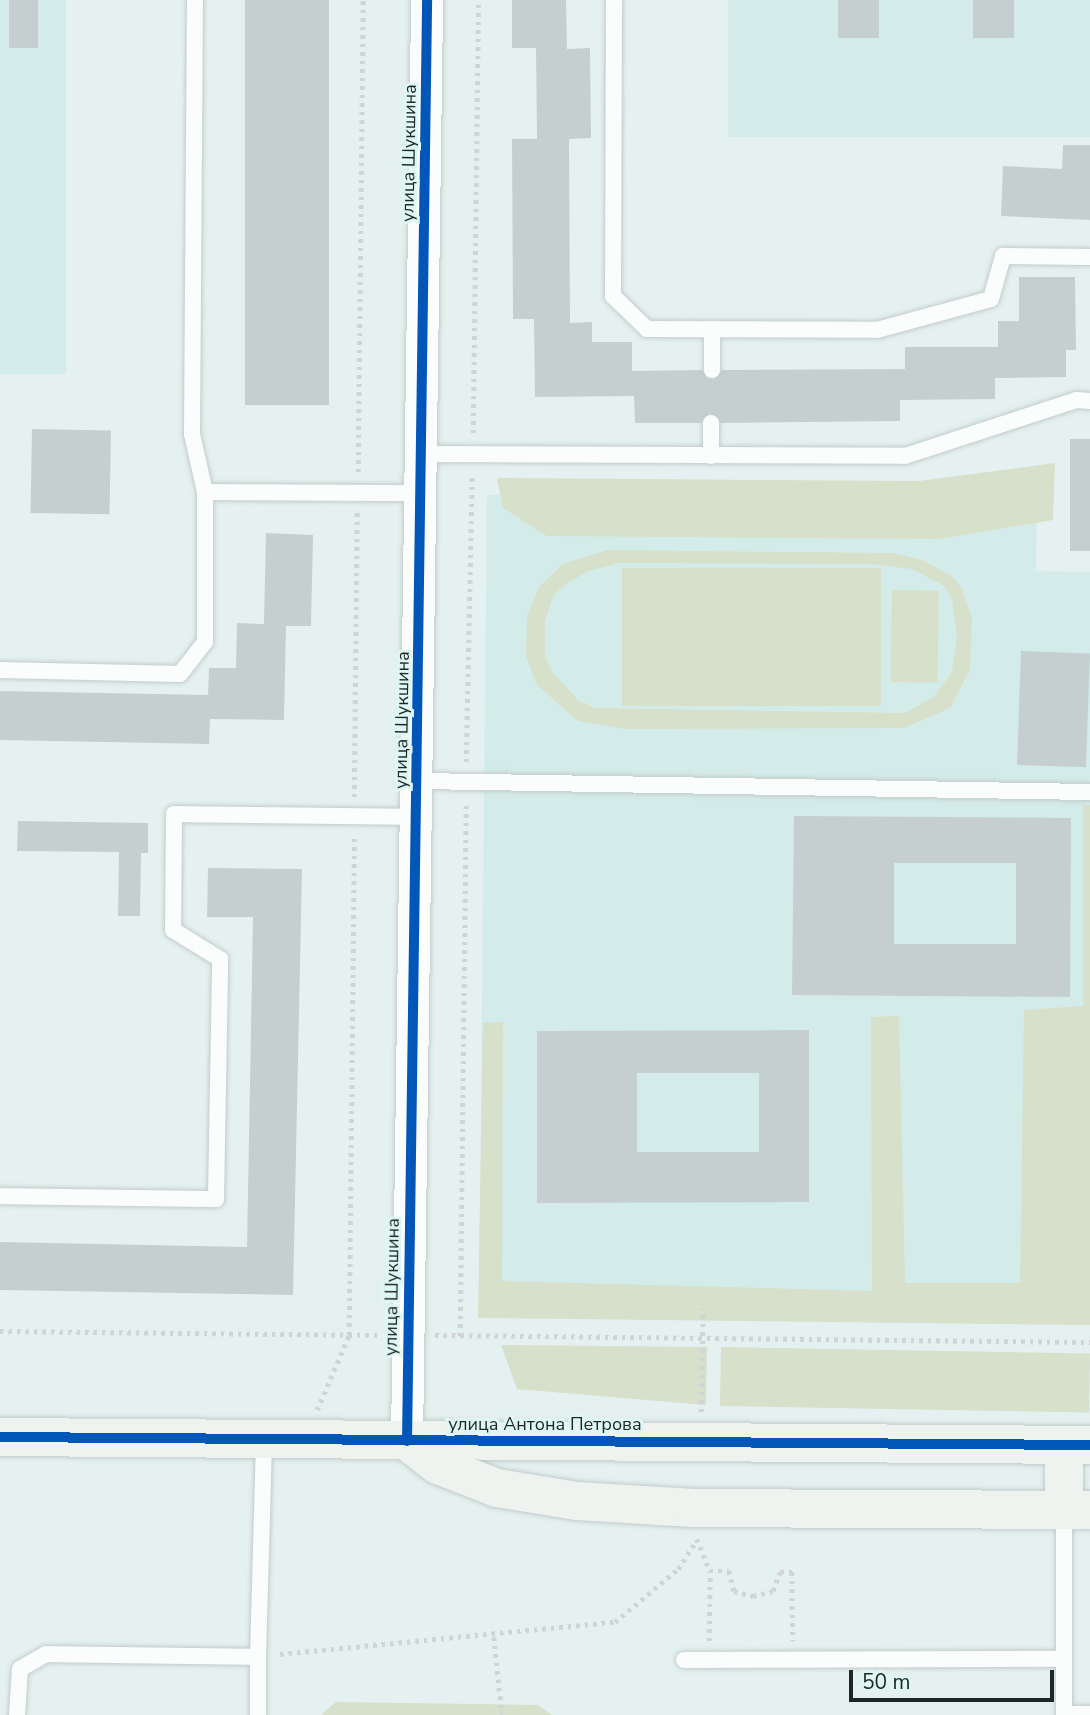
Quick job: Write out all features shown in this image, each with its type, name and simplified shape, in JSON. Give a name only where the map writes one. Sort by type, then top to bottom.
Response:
[{"type":"street","name":"улица Шукшина","points":[[407,1441],[419,781],[428,0]]},
{"type":"street","name":"улица Антона Петрова","points":[[0,1437],[1077,1445]]},
{"type":"street","points":[[407,1441],[438,1465],[497,1488],[577,1501],[694,1508],[1077,1510],[1077,1445]]},
{"type":"lane","points":[[0,670],[180,674],[205,642],[205,492],[192,434],[195,0]]},
{"type":"lane","points":[[614,0],[613,296],[647,329],[877,330],[991,299],[1003,256],[1090,257]]},
{"type":"lane","points":[[712,329],[712,370]]},
{"type":"lane","points":[[423,454],[905,456],[1076,400],[1090,401]]},
{"type":"lane","points":[[711,423],[711,456]]},
{"type":"lane","points":[[205,492],[423,493]]},
{"type":"lane","points":[[419,781],[1090,792]]},
{"type":"lane","points":[[0,1196],[216,1199],[220,959],[173,930],[174,814],[418,817]]},
{"type":"lane","points":[[258,1715],[264,1440]]},
{"type":"lane","points":[[1077,1510],[1064,1659],[1064,1715],[1090,1714]]},
{"type":"lane","points":[[17,1715],[20,1669],[46,1654],[258,1657]]},
{"type":"lane","points":[[684,1660],[1064,1659]]},
{"type":"path","points":[[314,1440],[318,1402],[349,1335],[363,0]]},
{"type":"path","points":[[460,1336],[478,0]]},
{"type":"path","points":[[0,1331],[1090,1342]]},
{"type":"path","points":[[258,1657],[373,1642],[494,1637],[615,1622],[646,1601],[678,1569],[697,1541]]},
{"type":"path","points":[[709,1660],[710,1571],[729,1571],[734,1591],[753,1596],[772,1591],[780,1572],[792,1572],[793,1660]]},
{"type":"path","points":[[494,1637],[502,1715]]},
{"type":"shaded area","points":[[0,0],[66,0],[66,374],[0,374]]},
{"type":"shaded area","points":[[728,0],[1090,0],[1090,137],[728,137]]},
{"type":"shaded area","points":[[1055,463],[1053,520],[939,539],[547,536],[503,508],[497,478],[919,481]]},
{"type":"shaded area","points":[[1037,492],[1036,571],[1090,572],[1090,1312],[479,1304],[487,495]]},
{"type":"shaded area","points":[[607,550],[893,553],[922,560],[952,576],[962,589],[972,619],[970,670],[950,708],[904,728],[625,729],[578,721],[537,685],[526,657],[527,617],[539,587],[563,564]],"holes":[[[619,563],[871,564],[912,569],[943,585],[952,599],[957,638],[952,672],[934,697],[905,713],[595,708],[579,701],[552,672],[545,657],[545,621],[553,596],[563,586],[588,571]]]},
{"type":"shaded area","points":[[622,568],[881,568],[881,706],[622,706]]},
{"type":"shaded area","points":[[892,590],[939,591],[937,683],[890,682]]},
{"type":"shaded area","points":[[1083,805],[1090,805],[1090,1325],[478,1318],[483,1023],[503,1022],[502,1281],[872,1291],[871,1017],[899,1016],[905,1283],[1020,1283],[1024,1010],[1083,1006]]},
{"type":"shaded area","points":[[501,1345],[707,1347],[706,1405],[517,1389]]},
{"type":"shaded area","points":[[721,1347],[1090,1353],[1089,1412],[720,1406]]},
{"type":"shaded area","points":[[336,1702],[538,1705],[552,1715],[321,1715]]},
{"type":"building","points":[[9,0],[38,0],[38,48],[9,48]]},
{"type":"building","points":[[245,0],[329,0],[329,405],[245,405]]},
{"type":"building","points":[[512,0],[566,0],[567,49],[590,48],[591,138],[569,139],[570,323],[592,322],[592,342],[632,342],[632,371],[702,370],[713,380],[722,370],[905,369],[905,347],[998,347],[998,321],[1019,321],[1019,277],[1075,277],[1076,350],[1066,350],[1066,377],[995,378],[995,399],[900,400],[900,421],[721,423],[710,413],[701,423],[635,423],[634,396],[535,397],[534,319],[513,319],[512,139],[537,139],[536,48],[512,48]]},
{"type":"building","points":[[838,0],[879,0],[879,38],[838,38]]},
{"type":"building","points":[[973,0],[1014,0],[1014,38],[973,38]]},
{"type":"building","points":[[1063,145],[1090,145],[1090,220],[1001,216],[1003,166],[1062,169]]},
{"type":"building","points":[[32,429],[111,430],[110,514],[31,513]]},
{"type":"building","points":[[1070,439],[1090,439],[1090,551],[1070,551]]},
{"type":"building","points":[[266,533],[313,535],[311,626],[286,626],[284,720],[210,719],[209,744],[0,740],[0,691],[208,695],[209,668],[236,668],[237,623],[264,624]]},
{"type":"building","points":[[1021,651],[1090,653],[1086,767],[1017,765]]},
{"type":"building","points":[[794,816],[1071,818],[1070,997],[792,995]],"holes":[[[894,863],[1016,863],[1016,944],[894,944]]]},
{"type":"building","points":[[18,821],[148,823],[148,853],[141,853],[140,916],[118,916],[119,852],[17,851]]},
{"type":"building","points":[[208,868],[302,869],[293,1295],[0,1290],[0,1242],[247,1247],[253,917],[207,917]]},
{"type":"building","points":[[809,1030],[809,1202],[537,1203],[537,1031]],"holes":[[[637,1073],[759,1073],[759,1152],[637,1152]]]},
{"type":"cycle path","points":[[407,1441],[427,0]]},
{"type":"cycle path","points":[[0,1437],[1090,1445]]}]
